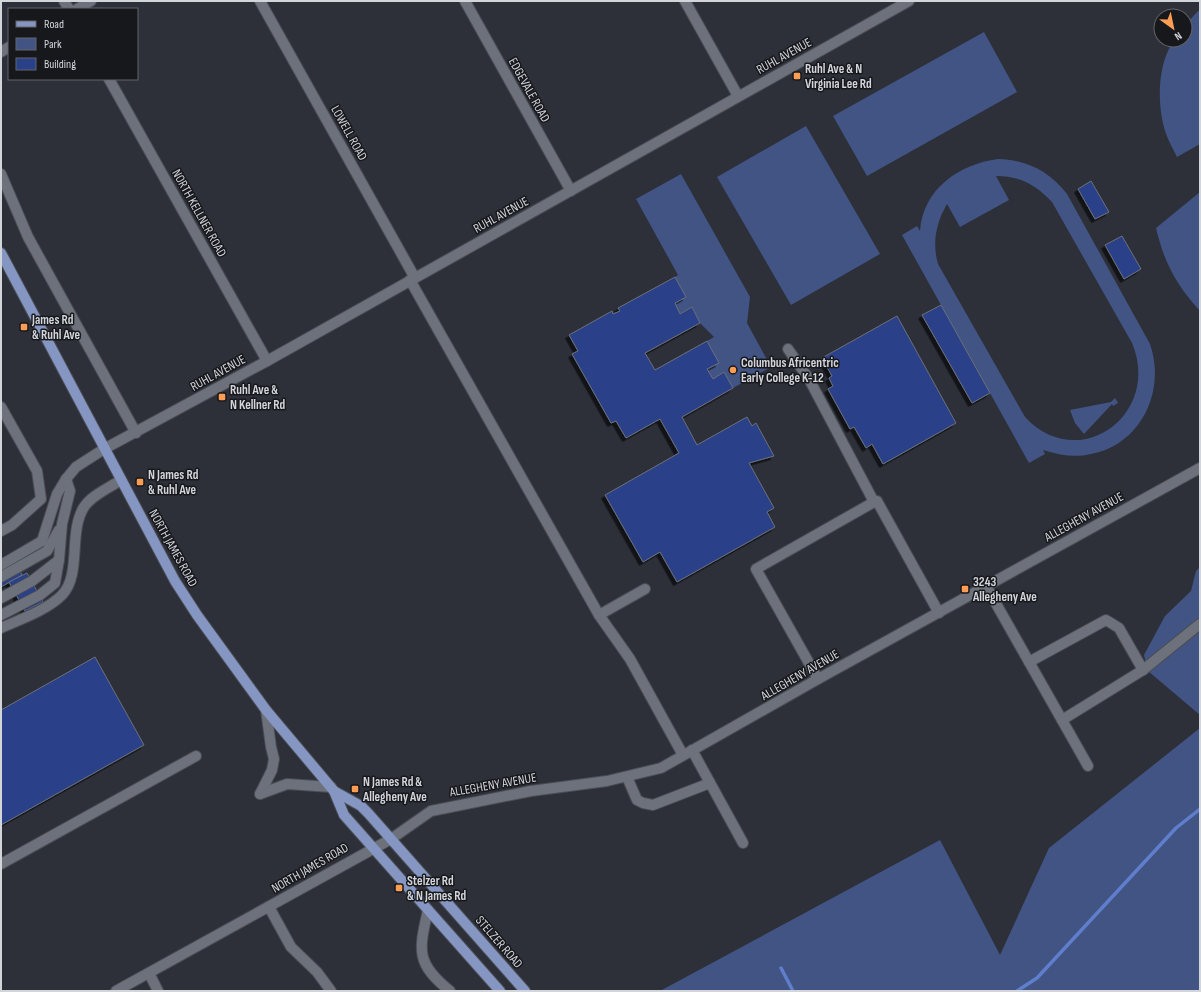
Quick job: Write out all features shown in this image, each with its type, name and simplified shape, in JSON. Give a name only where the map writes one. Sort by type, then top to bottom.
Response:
[{"type":"main road","name":"NORTH JAMES ROAD","points":[[1,253],[175,581],[197,615],[266,710],[332,789],[344,815],[373,848]]},
{"type":"main road","name":"NORTH JAMES ROAD","points":[[332,789],[361,806],[391,839]]},
{"type":"main road","name":"STELZER ROAD","points":[[391,839],[525,991]]},
{"type":"main road","points":[[373,848],[500,991]]},
{"type":"street","points":[[79,8],[91,1]]},
{"type":"street","name":"LOWELL ROAD","points":[[260,1],[599,615],[630,659],[688,753],[710,783],[743,843]]},
{"type":"street","name":"EDGEVALE ROAD","points":[[465,1],[571,191]]},
{"type":"street","points":[[685,1],[738,96]]},
{"type":"street","name":"RUHL AVENUE","points":[[1,565],[42,541],[57,494],[66,479],[76,467],[104,449],[267,361],[907,2]]},
{"type":"street","name":"NORTH KELLNER ROAD","points":[[110,80],[267,361]]},
{"type":"street","points":[[1,174],[28,237],[136,433]]},
{"type":"street","points":[[788,348],[812,385],[874,502],[877,501],[939,613]]},
{"type":"street","points":[[1,407],[37,471],[41,499],[12,524],[1,531]]},
{"type":"street","name":"ALLEGHENY AVENUE","points":[[391,839],[432,811],[531,791],[607,781],[661,768],[818,679],[1200,468]]},
{"type":"street","points":[[1,615],[40,595],[55,583],[59,560],[62,524],[70,491],[66,479]]},
{"type":"street","points":[[1,628],[52,603],[63,594],[70,583],[78,522],[84,507],[92,499],[121,480]]},
{"type":"street","points":[[818,679],[756,569],[874,502]]},
{"type":"street","points":[[1,577],[47,551],[62,524]]},
{"type":"street","points":[[1,598],[32,581],[59,560]]},
{"type":"street","points":[[986,586],[1088,766]]},
{"type":"street","points":[[599,615],[645,589]]},
{"type":"street","points":[[1029,662],[1106,620],[1119,628],[1143,670]]},
{"type":"street","points":[[1062,720],[1143,670],[1200,624]]},
{"type":"street","points":[[266,710],[270,747],[274,759],[272,770],[260,794],[287,784],[332,789]]},
{"type":"street","points":[[1,864],[196,756]]},
{"type":"street","points":[[627,777],[637,800],[653,805],[710,783]]},
{"type":"street","name":"NORTH JAMES ROAD","points":[[331,991],[317,972],[291,947],[269,907],[391,839]]},
{"type":"street","points":[[116,991],[269,907]]},
{"type":"street","points":[[428,910],[420,942],[422,958],[438,982],[450,991]]},
{"type":"street","points":[[149,974],[158,991]]},
{"type":"green space","points":[[1200,9],[1200,144],[1177,157],[1166,134],[1162,120],[1160,84],[1164,61],[1169,48],[1193,48],[1193,16]]},
{"type":"green space","points":[[984,32],[1017,92],[867,176],[833,116]]},
{"type":"green space","points":[[806,126],[880,254],[791,305],[717,177]]},
{"type":"green space","points":[[998,159],[1028,164],[1045,173],[1060,186],[1067,194],[1150,344],[1154,362],[1155,379],[1152,396],[1146,412],[1136,427],[1124,439],[1109,448],[1079,456],[1061,455],[1043,450],[1045,454],[1029,463],[902,235],[917,226],[920,231],[923,216],[928,203],[936,191],[946,181],[970,166]],"holes":[[[996,176],[1005,176],[1034,186],[1052,202],[1132,343],[1138,369],[1136,393],[1126,413],[1110,428],[1090,438],[1069,440],[1046,433],[1025,417],[938,264],[935,248],[936,233],[940,218],[947,204],[960,227],[1009,200]]]},
{"type":"green space","points":[[681,174],[750,297],[747,323],[771,367],[733,388],[724,372],[713,379],[707,369],[718,362],[707,341],[714,337],[700,323],[692,307],[680,314],[675,303],[686,297],[675,277],[678,275],[636,199]]},
{"type":"green space","points":[[1200,192],[1200,311],[1184,292],[1172,272],[1163,252],[1156,228]]},
{"type":"green space","points":[[1115,398],[1118,403],[1113,406],[1112,404],[1084,434],[1075,423],[1070,410],[1111,402]]},
{"type":"green space","points":[[1200,567],[1200,715],[1148,671],[1144,655],[1165,616],[1191,591],[1196,571]]},
{"type":"green space","points":[[1200,728],[1200,991],[660,991],[940,840],[1000,955],[1049,848]]},
{"type":"building","points":[[1091,181],[1109,212],[1095,219],[1078,189]]},
{"type":"building","points":[[1122,236],[1141,269],[1124,279],[1105,245]]},
{"type":"building","points":[[675,277],[686,297],[675,303],[680,314],[692,307],[700,323],[645,353],[655,370],[707,341],[719,363],[707,369],[713,379],[724,372],[733,388],[682,417],[697,445],[747,417],[752,426],[756,423],[774,456],[749,463],[774,508],[767,512],[775,527],[677,582],[660,552],[643,562],[605,495],[679,453],[660,419],[626,438],[616,421],[611,423],[572,354],[578,351],[569,335],[612,311],[613,314],[620,311],[618,308]]},
{"type":"building","points":[[941,305],[990,393],[972,403],[922,315]]},
{"type":"building","points":[[897,316],[956,423],[883,464],[872,444],[866,448],[854,427],[850,429],[828,389],[833,386],[829,378],[832,376],[822,358]]},
{"type":"building","points":[[11,554],[22,575],[1,587],[1,559]]},
{"type":"building","points":[[27,573],[43,602],[25,611],[9,582]]},
{"type":"building","points":[[95,657],[144,745],[1,825],[1,710]]},
{"type":"waterway","points":[[1017,991],[1037,978],[1176,828],[1200,809]]},
{"type":"waterway","points":[[781,968],[793,991]]},
{"type":"place","name":"Ruhl Ave & N Virginia Lee Rd","points":[[797,76]]},
{"type":"place","name":"James Rd & Ruhl Ave","points":[[24,327]]},
{"type":"place","name":"Columbus Africentric Early College K-12","points":[[733,370]]},
{"type":"place","name":"Ruhl Ave & N Kellner Rd","points":[[222,397]]},
{"type":"place","name":"N James Rd & Ruhl Ave","points":[[140,482]]},
{"type":"place","name":"3243 Allegheny Ave","points":[[965,589]]},
{"type":"place","name":"N James Rd & Allegheny Ave","points":[[355,789]]},
{"type":"place","name":"Stelzer Rd & N James Rd","points":[[399,888]]}]
